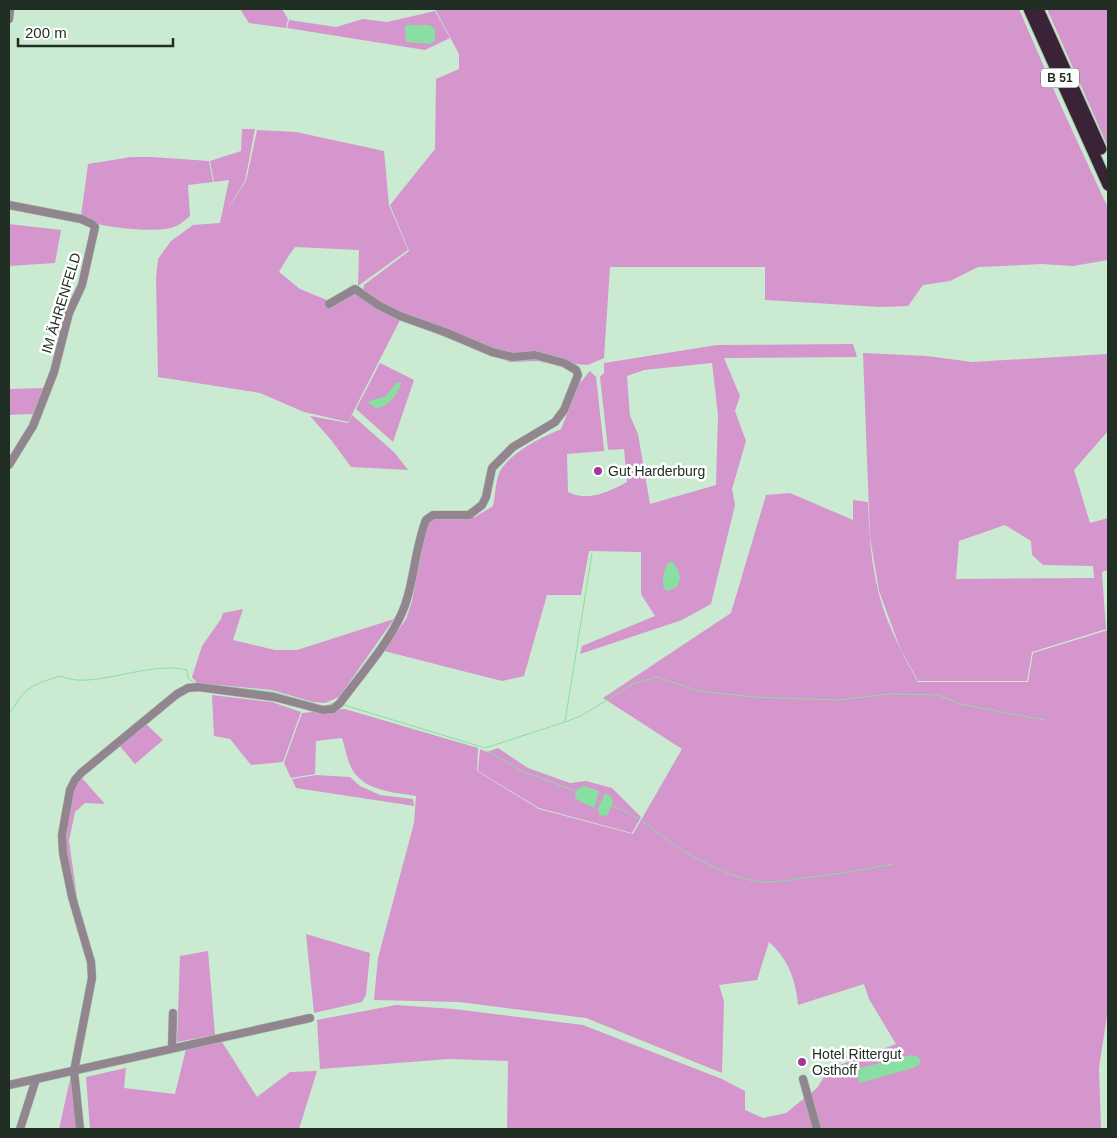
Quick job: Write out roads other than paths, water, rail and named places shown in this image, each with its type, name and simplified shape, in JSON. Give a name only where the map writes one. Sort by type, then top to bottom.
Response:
[{"type":"highway","name":"B 51","points":[[1029,9],[1108,185]]},
{"type":"highway","name":"B 51","points":[[1038,9],[1108,166]]},
{"type":"street","points":[[9,19],[10,9]]},
{"type":"street","name":"IM ÄHRENFELD","points":[[9,205],[81,219],[95,227],[82,285],[69,313],[54,372],[33,426],[9,465]]},
{"type":"street","points":[[80,1129],[74,1070],[92,978],[90,954],[72,897],[63,853],[62,835],[70,790],[76,780],[81,773],[135,728],[177,694],[188,688],[198,687],[274,697],[323,710],[333,709],[339,704],[400,617],[426,520],[432,515],[469,514],[482,505],[486,497],[492,468],[513,446],[555,422],[564,410],[578,375],[572,367],[535,355],[513,357],[492,352],[400,316],[378,305],[355,289],[329,304]]},
{"type":"street","points":[[172,1048],[173,1013]]},
{"type":"street","points":[[9,1085],[310,1018]]},
{"type":"street","points":[[20,1129],[36,1079]]},
{"type":"street","points":[[803,1079],[817,1129]]},
{"type":"waterway","points":[[344,705],[485,748],[565,722],[592,553]]},
{"type":"waterway","points":[[9,713],[22,695],[32,687],[61,676],[73,680],[88,680],[138,671],[172,668],[187,670],[188,678],[196,684]]},
{"type":"waterway","points":[[565,722],[581,716],[633,684],[657,677],[699,691],[755,697],[839,700],[888,694],[939,695],[960,704],[1044,720]]},
{"type":"waterway","points":[[230,687],[273,692],[316,704]]},
{"type":"waterway","points":[[325,706],[335,703]]},
{"type":"waterway","points":[[487,751],[522,771],[575,791]]},
{"type":"waterway","points":[[596,799],[601,802]]},
{"type":"waterway","points":[[611,806],[639,819],[673,844],[701,861],[746,879],[767,882],[780,881],[892,864]]},
{"type":"place","name":"Gut Harderburg","points":[[598,471]]},
{"type":"place","name":"Hotel Rittergut Osthoff","points":[[802,1062]]}]
